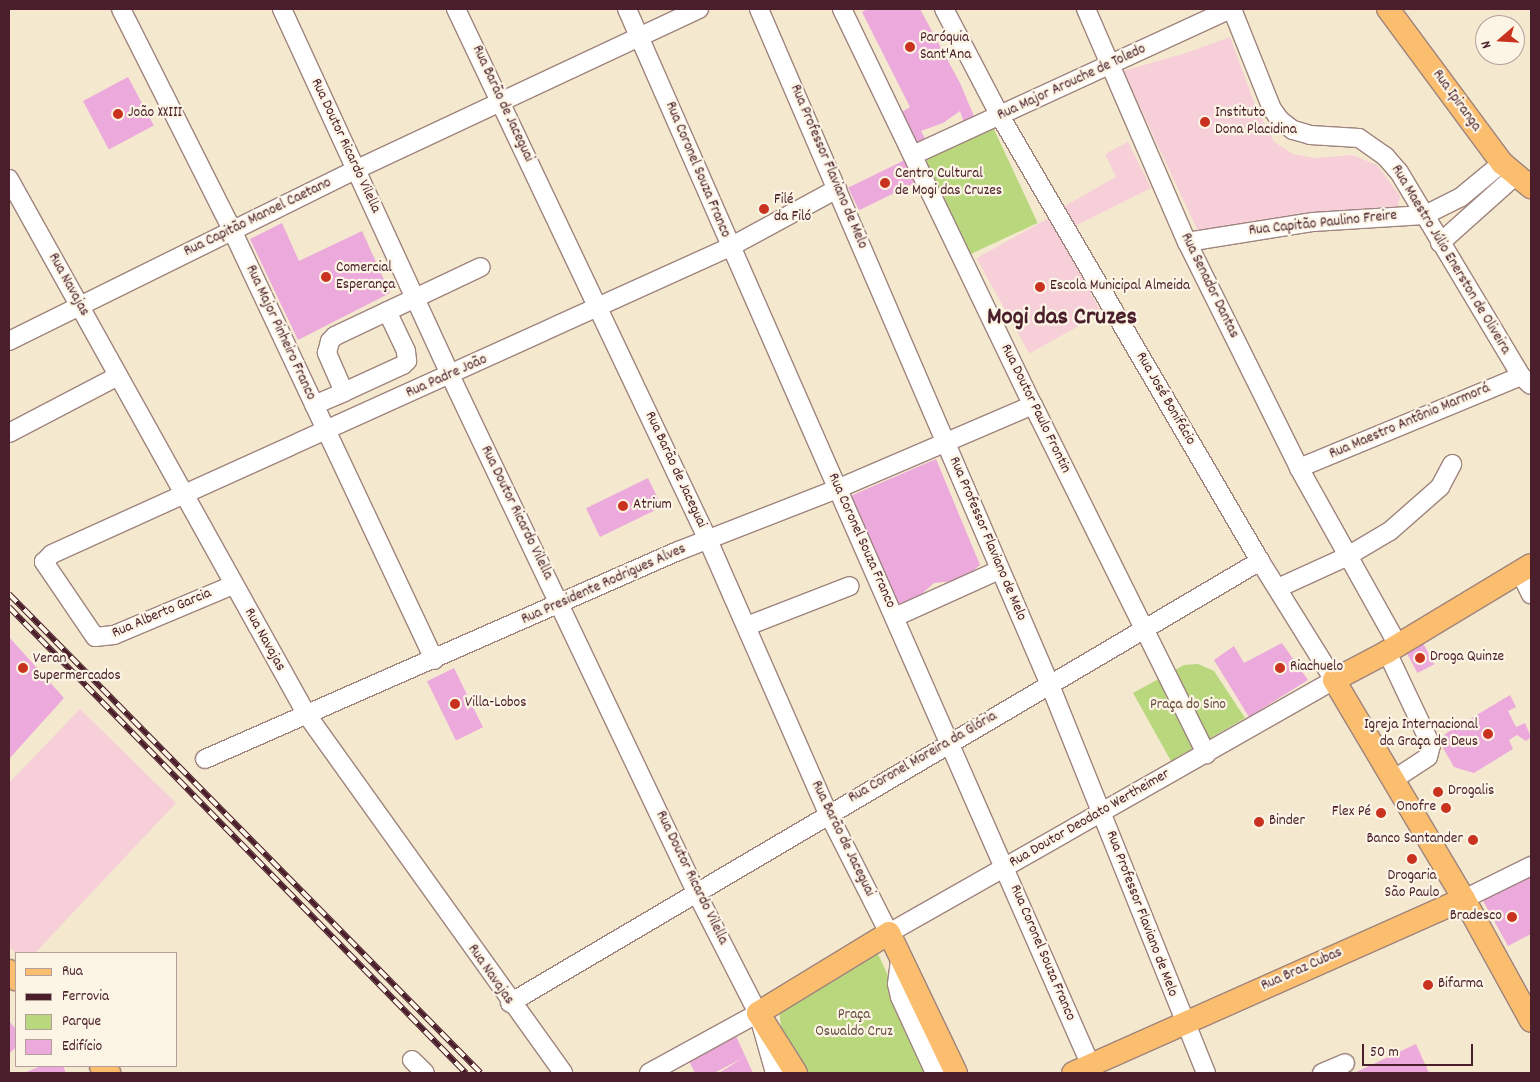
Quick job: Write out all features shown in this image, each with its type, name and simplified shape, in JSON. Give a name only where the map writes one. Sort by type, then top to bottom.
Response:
[{"type":"main road","name":"Rua Ipiranga","points":[[1388,9],[1517,175]]},
{"type":"main road","name":"Rua Doutor Deodato Wertheimer","points":[[1334,680],[1393,649],[1525,569]]},
{"type":"main road","points":[[1334,680],[1464,899],[1531,1021]]},
{"type":"main road","name":"Rua Braz Cubas","points":[[1086,1071],[1184,1023],[1464,899]]},
{"type":"main road","name":"Rua Doutor Deodato Wertheimer","points":[[758,1013],[888,933]]},
{"type":"main road","points":[[888,933],[956,1073]]},
{"type":"main road","points":[[758,1013],[796,1073]]},
{"type":"street","name":"Rua Major Pinheiro Franco","points":[[121,9],[232,230],[434,660]]},
{"type":"street","name":"Rua Doutor Ricardo Vilella","points":[[282,9],[450,376],[697,894],[758,1013],[775,1073]]},
{"type":"street","name":"Rua Barão de Jaceguai","points":[[456,9],[708,540],[828,813],[888,933]]},
{"type":"street","name":"Rua Coronel Souza Franco","points":[[627,9],[730,247],[1006,867],[1086,1071]]},
{"type":"street","name":"Rua Capitão Manoel Caetano","points":[[9,341],[356,170],[699,9]]},
{"type":"street","name":"Rua Professor Flaviano de Melo","points":[[759,9],[1050,685],[1184,1023],[1206,1073]]},
{"type":"street","name":"Rua Doutor Paulo Frontin","points":[[842,9],[1033,405],[1206,754]]},
{"type":"street","name":"Rua José Bonifácio","points":[[944,9],[1000,116],[1260,560],[1334,680]]},
{"type":"street","name":"Rua Senador Dantas","points":[[1086,9],[1187,242],[1299,468],[1393,649],[1429,737],[1431,752],[1393,780]]},
{"type":"street","name":"Rua Major Arouche de Toledo","points":[[913,155],[1111,66],[1231,9]]},
{"type":"street","name":"Rua Maestro Júlio Enerston de Oliveira","points":[[1231,9],[1272,109],[1280,120],[1293,130],[1310,135],[1359,138],[1385,156],[1399,172],[1440,243],[1526,380]]},
{"type":"street","points":[[1399,172],[1404,215]]},
{"type":"street","points":[[1440,243],[1517,175]]},
{"type":"street","name":"Rua Capitão Paulino Freire","points":[[1187,242],[1313,222],[1425,215],[1461,197],[1517,175]]},
{"type":"street","name":"Rua Navajas","points":[[9,179],[233,585],[307,715],[510,1003],[563,1073]]},
{"type":"street","name":"Rua Padre João","points":[[90,634],[45,567],[46,558],[52,554],[185,496],[326,430],[599,308],[730,247],[837,189]]},
{"type":"street","points":[[344,392],[328,353],[330,340],[414,296],[481,267]]},
{"type":"street","points":[[314,405],[407,360],[406,351],[387,311]]},
{"type":"street","points":[[9,433],[118,376]]},
{"type":"street","name":"Rua Maestro Antônio Marmorá","points":[[1299,468],[1526,380]]},
{"type":"street","name":"Rua Presidente Rodrigues Alves","points":[[205,759],[708,540],[837,489],[1033,405]]},
{"type":"street","points":[[1278,588],[1346,557],[1390,531],[1420,508],[1440,488],[1452,464]]},
{"type":"street","name":"Rua Coronel Moreira da Glória","points":[[510,1003],[697,894],[828,813],[1145,630],[1260,560]]},
{"type":"street","points":[[1525,569],[1531,595]]},
{"type":"street","points":[[895,618],[999,570]]},
{"type":"street","name":"Rua Alberto Garcia","points":[[90,634],[100,638],[114,635],[233,585]]},
{"type":"street","points":[[747,626],[850,586]]},
{"type":"street","name":"Rua Doutor Deodato Wertheimer","points":[[888,933],[1334,680]]},
{"type":"street","name":"Rua Braz Cubas","points":[[1464,899],[1531,866]]},
{"type":"street","points":[[900,960],[897,984],[900,997],[935,1073]]},
{"type":"street","name":"Rua Doutor Deodato Wertheimer","points":[[650,1073],[758,1013]]},
{"type":"street","points":[[412,1060],[425,1073]]},
{"type":"street","points":[[1322,1073],[1345,1063]]},
{"type":"shaded area","name":"Instituto Dona Placidina","points":[[1230,37],[1254,102],[1274,142],[1293,154],[1314,158],[1352,155],[1377,165],[1400,196],[1397,210],[1209,233],[1197,229],[1123,71],[1186,53]]},
{"type":"shaded area","points":[[1128,142],[1151,188],[1075,226],[1063,207],[1116,177],[1105,154]]},
{"type":"shaded area","name":"Escola Municipal Almeida","points":[[1049,218],[1102,313],[1029,354],[976,258]]},
{"type":"shaded area","points":[[80,709],[176,803],[36,952],[15,953],[9,946],[9,783]]},
{"type":"green space","points":[[992,125],[1038,223],[970,255],[924,157]]},
{"type":"green space","name":"Praça do Sino","points":[[1198,664],[1214,671],[1245,718],[1171,761],[1133,693],[1184,665]]},
{"type":"green space","name":"Praça Oswaldo Cruz","points":[[878,954],[934,1073],[797,1073],[782,1035],[779,1009]]},
{"type":"building","name":"Paróquia Sant'Ana","points":[[868,9],[920,9],[960,83],[976,121],[965,126],[960,111],[943,123],[921,131],[927,142],[919,148],[902,112],[910,107],[862,12]]},
{"type":"building","name":"João XXIII","points":[[128,77],[154,126],[109,150],[83,101]]},
{"type":"building","name":"Centro Cultural de Mogi das Cruzes","points":[[911,157],[922,179],[859,210],[848,188]]},
{"type":"building","name":"Comercial Esperança","points":[[282,223],[299,261],[362,231],[390,293],[298,340],[250,239]]},
{"type":"building","points":[[936,459],[980,565],[962,580],[934,583],[915,600],[896,604],[848,497]]},
{"type":"building","name":"Atrium","points":[[648,478],[662,507],[600,537],[586,508]]},
{"type":"building","name":"Veran Supermercados","points":[[9,637],[64,698],[9,759]]},
{"type":"building","points":[[1282,643],[1308,680],[1249,717],[1214,660],[1234,646],[1244,663]]},
{"type":"building","name":"Droga Quinze","points":[[1423,643],[1434,664],[1417,673],[1406,652]]},
{"type":"building","name":"Villa-Lobos","points":[[454,668],[483,727],[456,740],[427,681]]},
{"type":"building","name":"Igreja Internacional da Graça de Deus","points":[[1510,695],[1516,707],[1508,711],[1516,727],[1525,723],[1531,737],[1526,741],[1517,735],[1509,740],[1513,749],[1474,773],[1454,767],[1443,748],[1445,734]]},
{"type":"building","name":"Bradesco","points":[[1531,872],[1531,934],[1508,946],[1482,899]]},
{"type":"building","points":[[9,1021],[15,1028],[15,1048],[9,1054]]},
{"type":"building","points":[[735,1034],[753,1073],[719,1073],[743,1058],[714,1073],[695,1073],[689,1061]]},
{"type":"building","points":[[1416,1044],[1429,1073],[1354,1073]]},
{"type":"building","points":[[39,1067],[63,1067],[66,1073],[24,1073]]},
{"type":"railway","points":[[9,594],[481,1073]]},
{"type":"railway","points":[[9,607],[466,1073]]},
{"type":"place","name":"Paróquia Sant'Ana","points":[[910,47]]},
{"type":"place","name":"João XXIII","points":[[118,114]]},
{"type":"place","name":"Instituto Dona Placidina","points":[[1205,122]]},
{"type":"place","name":"Centro Cultural de Mogi das Cruzes","points":[[885,183]]},
{"type":"place","name":"Filé da Filó","points":[[764,209]]},
{"type":"place","name":"Comercial Esperança","points":[[326,277]]},
{"type":"place","name":"Escola Municipal Almeida","points":[[1040,287]]},
{"type":"place","name":"Atrium","points":[[623,506]]},
{"type":"place","name":"Droga Quinze","points":[[1420,658]]},
{"type":"place","name":"Veran Supermercados","points":[[23,668]]},
{"type":"place","name":"Riachuelo","points":[[1280,668]]},
{"type":"place","name":"Villa-Lobos","points":[[455,704]]},
{"type":"place","name":"Igreja Internacional da Graça de Deus","points":[[1488,734]]},
{"type":"place","name":"Drogalis","points":[[1438,792]]},
{"type":"place","name":"Onofre","points":[[1446,808]]},
{"type":"place","name":"Flex Pé","points":[[1381,813]]},
{"type":"place","name":"Binder","points":[[1259,822]]},
{"type":"place","name":"Banco Santander","points":[[1473,840]]},
{"type":"place","name":"Drogaria São Paulo","points":[[1412,859]]},
{"type":"place","name":"Bradesco","points":[[1512,917]]},
{"type":"place","name":"Bifarma","points":[[1428,985]]},
{"type":"district","name":"Mogi das Cruzes","points":[[1062,318]]}]
